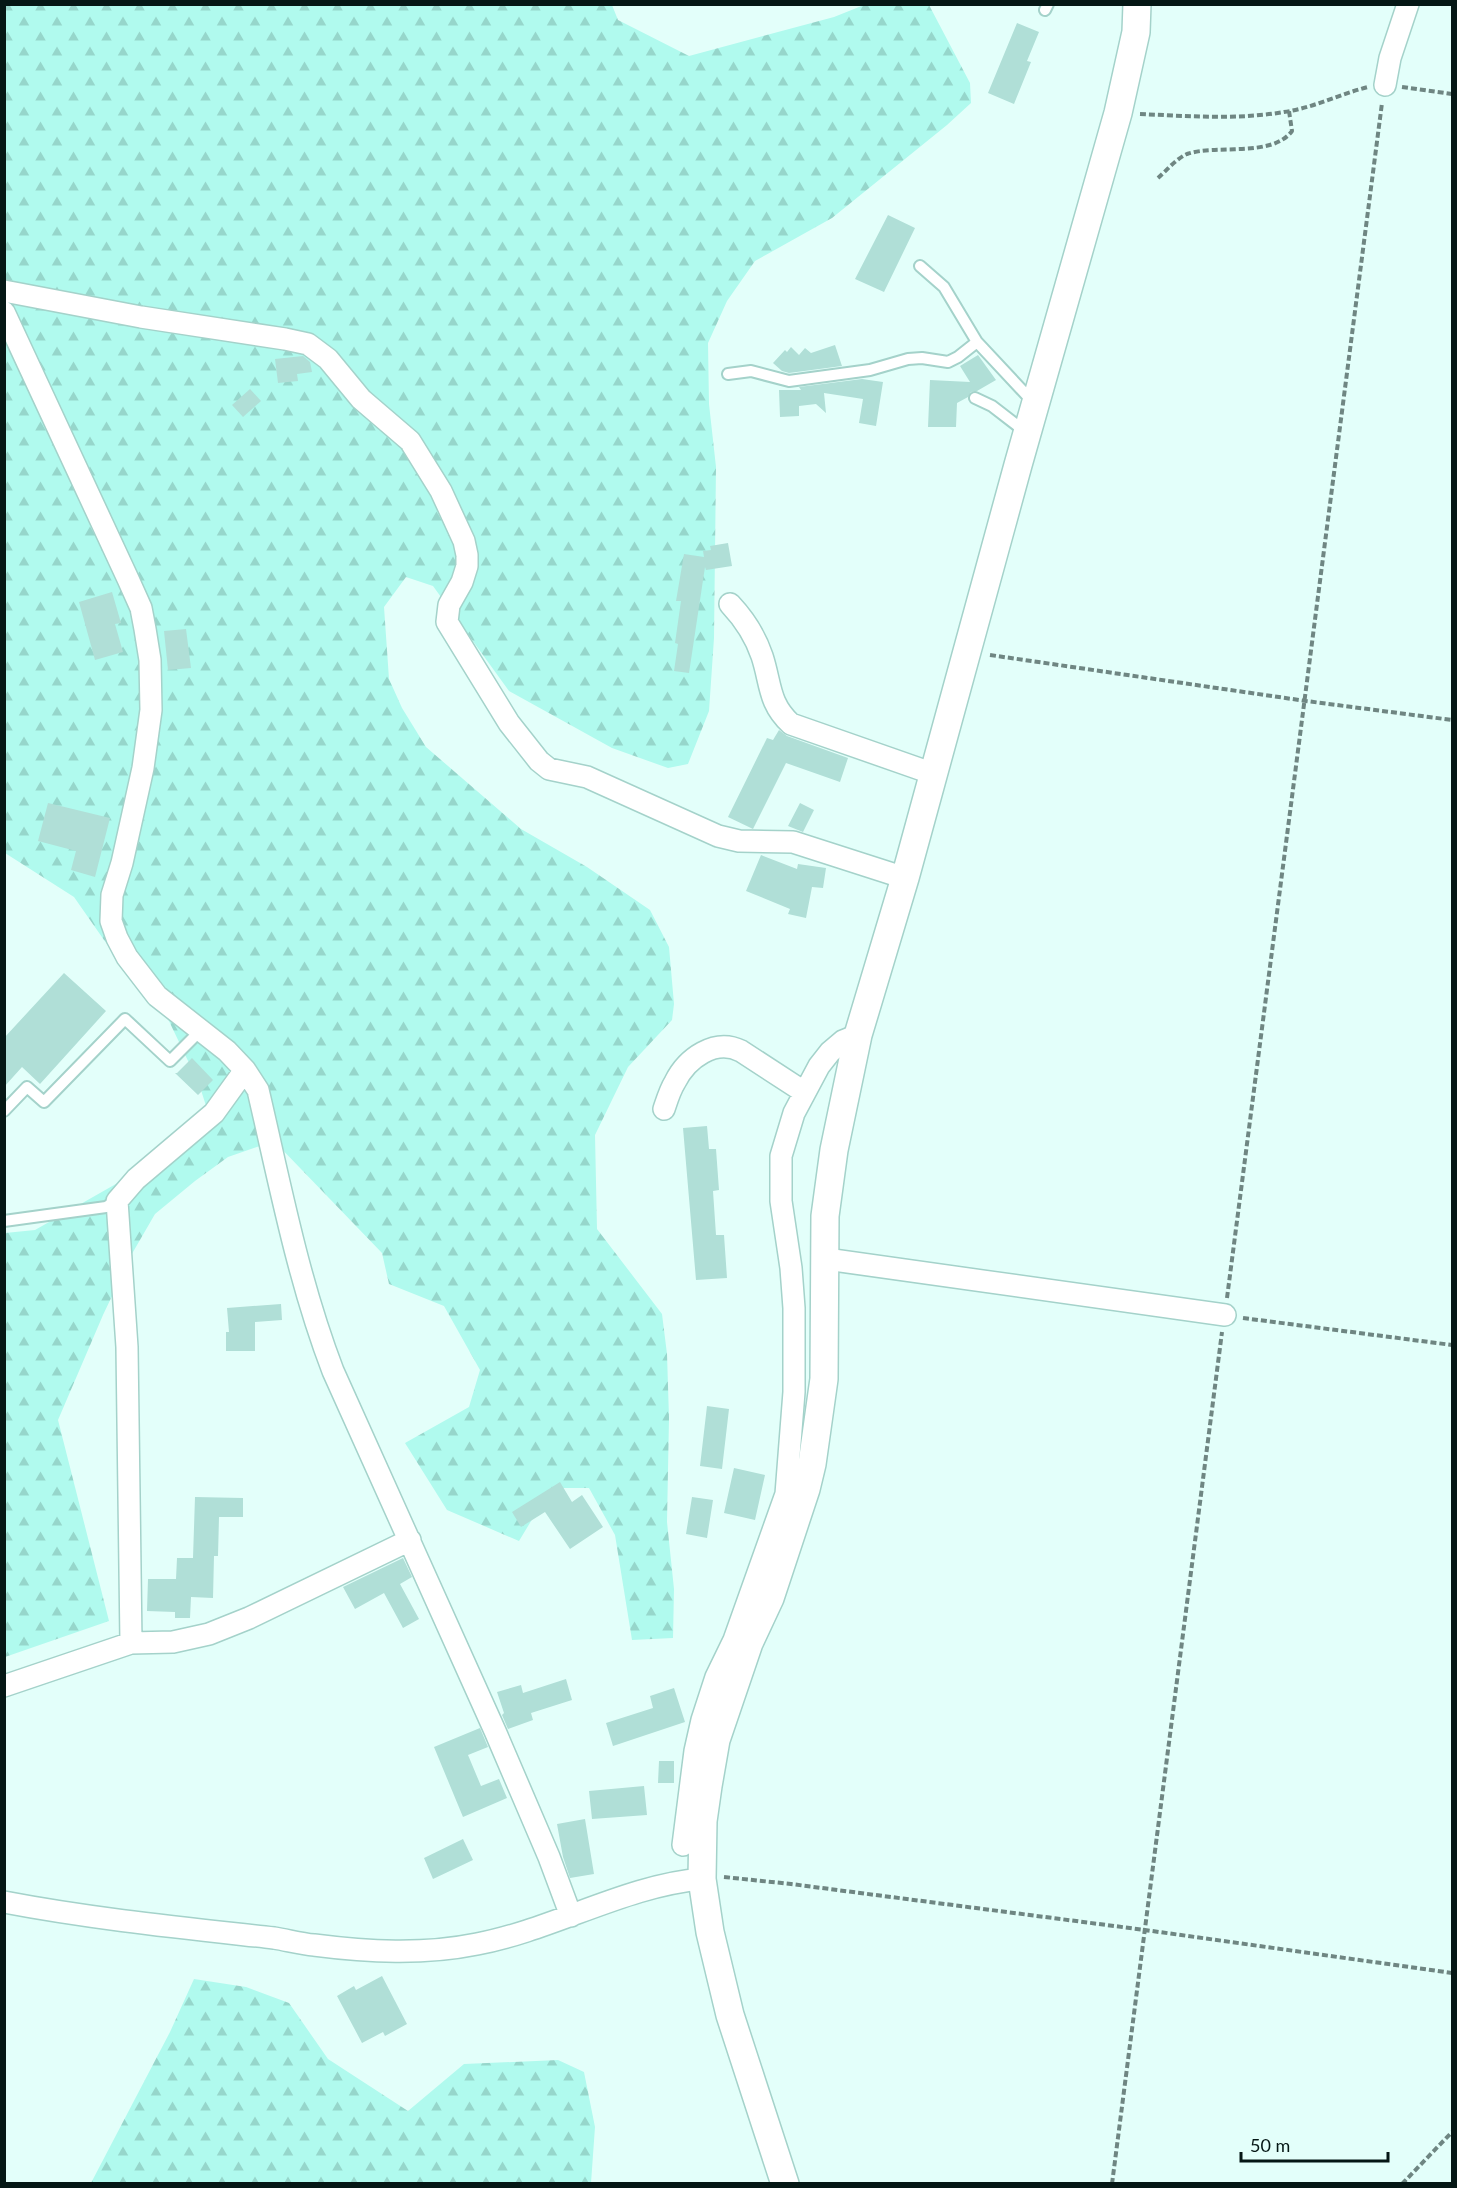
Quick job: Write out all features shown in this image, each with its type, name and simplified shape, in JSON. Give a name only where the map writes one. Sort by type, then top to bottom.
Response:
[{"type":"street","points":[[785,2184],[730,2015],[710,1932],[702,1879],[703,1821],[716,1740],[748,1643],[770,1598],[806,1489],[812,1464],[824,1379],[825,1216],[834,1150],[858,1035],[934,774],[1027,433],[1118,113],[1136,32],[1137,4]]},
{"type":"street","points":[[1386,85],[1390,58],[1408,4]]},
{"type":"street","points":[[4,291],[141,317],[308,344],[328,359],[361,399],[410,441],[441,491],[464,541],[467,555],[467,566],[462,582],[449,605],[447,622],[509,723],[538,761],[549,769],[587,777],[718,836],[739,841],[793,842],[904,878]]},
{"type":"street","points":[[4,312],[141,608],[146,629],[150,660],[151,710],[143,768],[122,863],[112,895],[111,921],[117,938],[127,957],[157,996],[227,1051],[245,1070],[258,1090],[304,1287],[318,1334],[500,1741],[571,1916]]},
{"type":"street","points":[[730,604],[750,627],[763,658],[767,682],[774,703],[791,724],[934,774]]},
{"type":"street","points":[[683,1845],[695,1750],[702,1720],[716,1677],[734,1640],[786,1494],[794,1392],[794,1308],[791,1268],[781,1201],[780,1176],[783,1143],[804,1092],[830,1052],[843,1041],[858,1035]]},
{"type":"street","points":[[664,1109],[675,1081],[688,1064],[703,1052],[722,1046],[732,1046],[741,1051],[804,1092]]},
{"type":"street","points":[[131,1643],[127,1347],[117,1201],[136,1179],[214,1113],[245,1070]]},
{"type":"street","points":[[826,1259],[1225,1315]]},
{"type":"street","points":[[4,1686],[131,1643],[173,1642],[209,1634],[249,1618],[410,1540]]},
{"type":"street","points":[[4,1902],[170,1927],[378,1952],[431,1950],[477,1944],[528,1930],[674,1881],[702,1879]]},
{"type":"lane","points":[[920,266],[944,287],[977,342],[1036,405]]},
{"type":"lane","points":[[728,374],[751,371],[789,381],[870,370],[908,359],[922,358],[948,362],[977,342]]},
{"type":"lane","points":[[975,398],[992,406],[1027,433]]},
{"type":"lane","points":[[4,1111],[27,1087],[44,1102],[125,1019],[170,1061],[201,1030]]},
{"type":"lane","points":[[4,1221],[106,1207],[117,1201]]},
{"type":"path","points":[[1118,113],[1194,117],[1258,115],[1289,111],[1366,87],[1386,85],[1452,94]]},
{"type":"path","points":[[1112,2184],[1306,701],[1344,388],[1386,85]]},
{"type":"path","points":[[1158,178],[1186,154],[1269,146],[1286,139],[1292,131],[1289,111]]},
{"type":"path","points":[[968,652],[1452,720]]},
{"type":"path","points":[[1225,1315],[1452,1345]]},
{"type":"path","points":[[702,1879],[719,1877],[791,1884],[1452,1973]]},
{"type":"path","points":[[1402,2184],[1452,2132]]},
{"type":"green space","points":[[4,5],[612,5],[618,20],[689,56],[834,17],[864,5],[929,5],[970,83],[971,103],[947,125],[832,218],[755,261],[727,301],[708,343],[709,404],[716,467],[714,638],[709,711],[688,764],[668,768],[612,748],[509,691],[433,586],[406,577],[384,607],[389,679],[402,708],[426,747],[521,829],[587,867],[650,910],[669,947],[674,1004],[672,1020],[628,1067],[595,1135],[597,1229],[662,1314],[667,1354],[669,1418],[667,1522],[674,1589],[673,1638],[632,1640],[615,1535],[589,1488],[551,1488],[519,1541],[447,1510],[405,1443],[469,1407],[480,1370],[444,1306],[389,1284],[382,1253],[274,1141],[228,1157],[155,1214],[133,1252],[103,1315],[58,1420],[109,1621],[5,1657],[5,1233],[35,1230],[158,1160],[209,1115],[199,1084],[169,1021],[104,940],[74,897],[5,853]]},
{"type":"green space","points":[[194,1979],[246,1987],[289,2003],[328,2059],[408,2111],[464,2064],[558,2060],[584,2072],[595,2127],[591,2183],[91,2183],[170,2032]]},
{"type":"building","points":[[1017,23],[1039,32],[1027,61],[1031,62],[1014,104],[988,93]]},
{"type":"building","points":[[888,215],[915,228],[884,292],[855,279]]},
{"type":"building","points":[[835,345],[842,366],[789,373],[782,371],[773,363],[791,347],[799,355],[805,348],[811,353]]},
{"type":"building","points":[[978,355],[996,380],[971,392],[968,397],[957,403],[956,427],[928,427],[930,380],[970,382],[960,366]]},
{"type":"building","points":[[303,356],[310,362],[312,372],[297,374],[298,381],[278,383],[275,359]]},
{"type":"building","points":[[862,379],[883,382],[876,426],[859,423],[863,399],[824,393],[826,413],[816,404],[799,406],[799,416],[780,417],[779,390],[801,390],[799,387]]},
{"type":"building","points":[[250,389],[261,401],[243,417],[232,405]]},
{"type":"building","points":[[728,543],[732,566],[706,570],[705,567],[689,673],[674,671],[681,601],[676,601],[684,554],[704,557],[703,551],[711,550],[710,546]]},
{"type":"building","points":[[112,592],[121,623],[115,624],[123,652],[95,660],[79,602]]},
{"type":"building","points":[[186,629],[191,668],[168,670],[164,631]]},
{"type":"building","points":[[779,730],[787,736],[848,758],[840,782],[786,763],[753,829],[728,817],[767,738],[773,740]]},
{"type":"building","points":[[48,803],[110,818],[95,877],[71,870],[76,851],[38,841]]},
{"type":"building","points":[[800,803],[814,810],[803,832],[788,826]]},
{"type":"building","points":[[761,855],[797,869],[798,864],[826,868],[823,888],[812,887],[806,918],[788,914],[790,909],[746,891]]},
{"type":"building","points":[[64,973],[106,1011],[40,1084],[22,1067],[4,1087],[4,1038]]},
{"type":"building","points":[[192,1058],[213,1080],[198,1095],[175,1073]]},
{"type":"building","points":[[707,1126],[709,1149],[716,1149],[719,1190],[713,1191],[716,1235],[724,1235],[727,1278],[696,1280],[683,1128]]},
{"type":"building","points":[[281,1304],[282,1320],[255,1322],[255,1351],[226,1351],[226,1332],[229,1332],[227,1308]]},
{"type":"building","points":[[707,1406],[729,1409],[722,1469],[700,1466]]},
{"type":"building","points":[[734,1468],[765,1475],[755,1520],[724,1513]]},
{"type":"building","points":[[560,1482],[572,1502],[582,1495],[603,1527],[570,1549],[545,1512],[521,1527],[512,1512]]},
{"type":"building","points":[[195,1497],[243,1498],[243,1517],[219,1517],[218,1556],[214,1556],[213,1598],[191,1597],[190,1618],[175,1618],[175,1612],[147,1611],[148,1579],[176,1579],[177,1558],[193,1558]]},
{"type":"building","points":[[692,1497],[713,1500],[707,1538],[686,1534]]},
{"type":"building","points":[[403,1558],[412,1577],[400,1584],[419,1619],[403,1628],[384,1593],[355,1609],[343,1587]]},
{"type":"building","points":[[566,1679],[572,1700],[531,1713],[533,1720],[508,1729],[497,1692],[521,1685],[523,1693]]},
{"type":"building","points":[[674,1688],[685,1722],[613,1746],[606,1723],[653,1708],[650,1696]]},
{"type":"building","points":[[480,1728],[488,1747],[468,1755],[481,1786],[499,1779],[507,1798],[463,1817],[434,1747]]},
{"type":"building","points":[[659,1761],[674,1761],[674,1783],[658,1783]]},
{"type":"building","points":[[644,1786],[647,1815],[592,1819],[589,1791]]},
{"type":"building","points":[[585,1819],[594,1874],[570,1878],[563,1857],[557,1824]]},
{"type":"building","points":[[463,1839],[473,1860],[433,1879],[424,1858]]},
{"type":"building","points":[[382,1976],[407,2024],[385,2036],[383,2032],[362,2043],[337,1996],[354,1986],[356,1990]]}]
